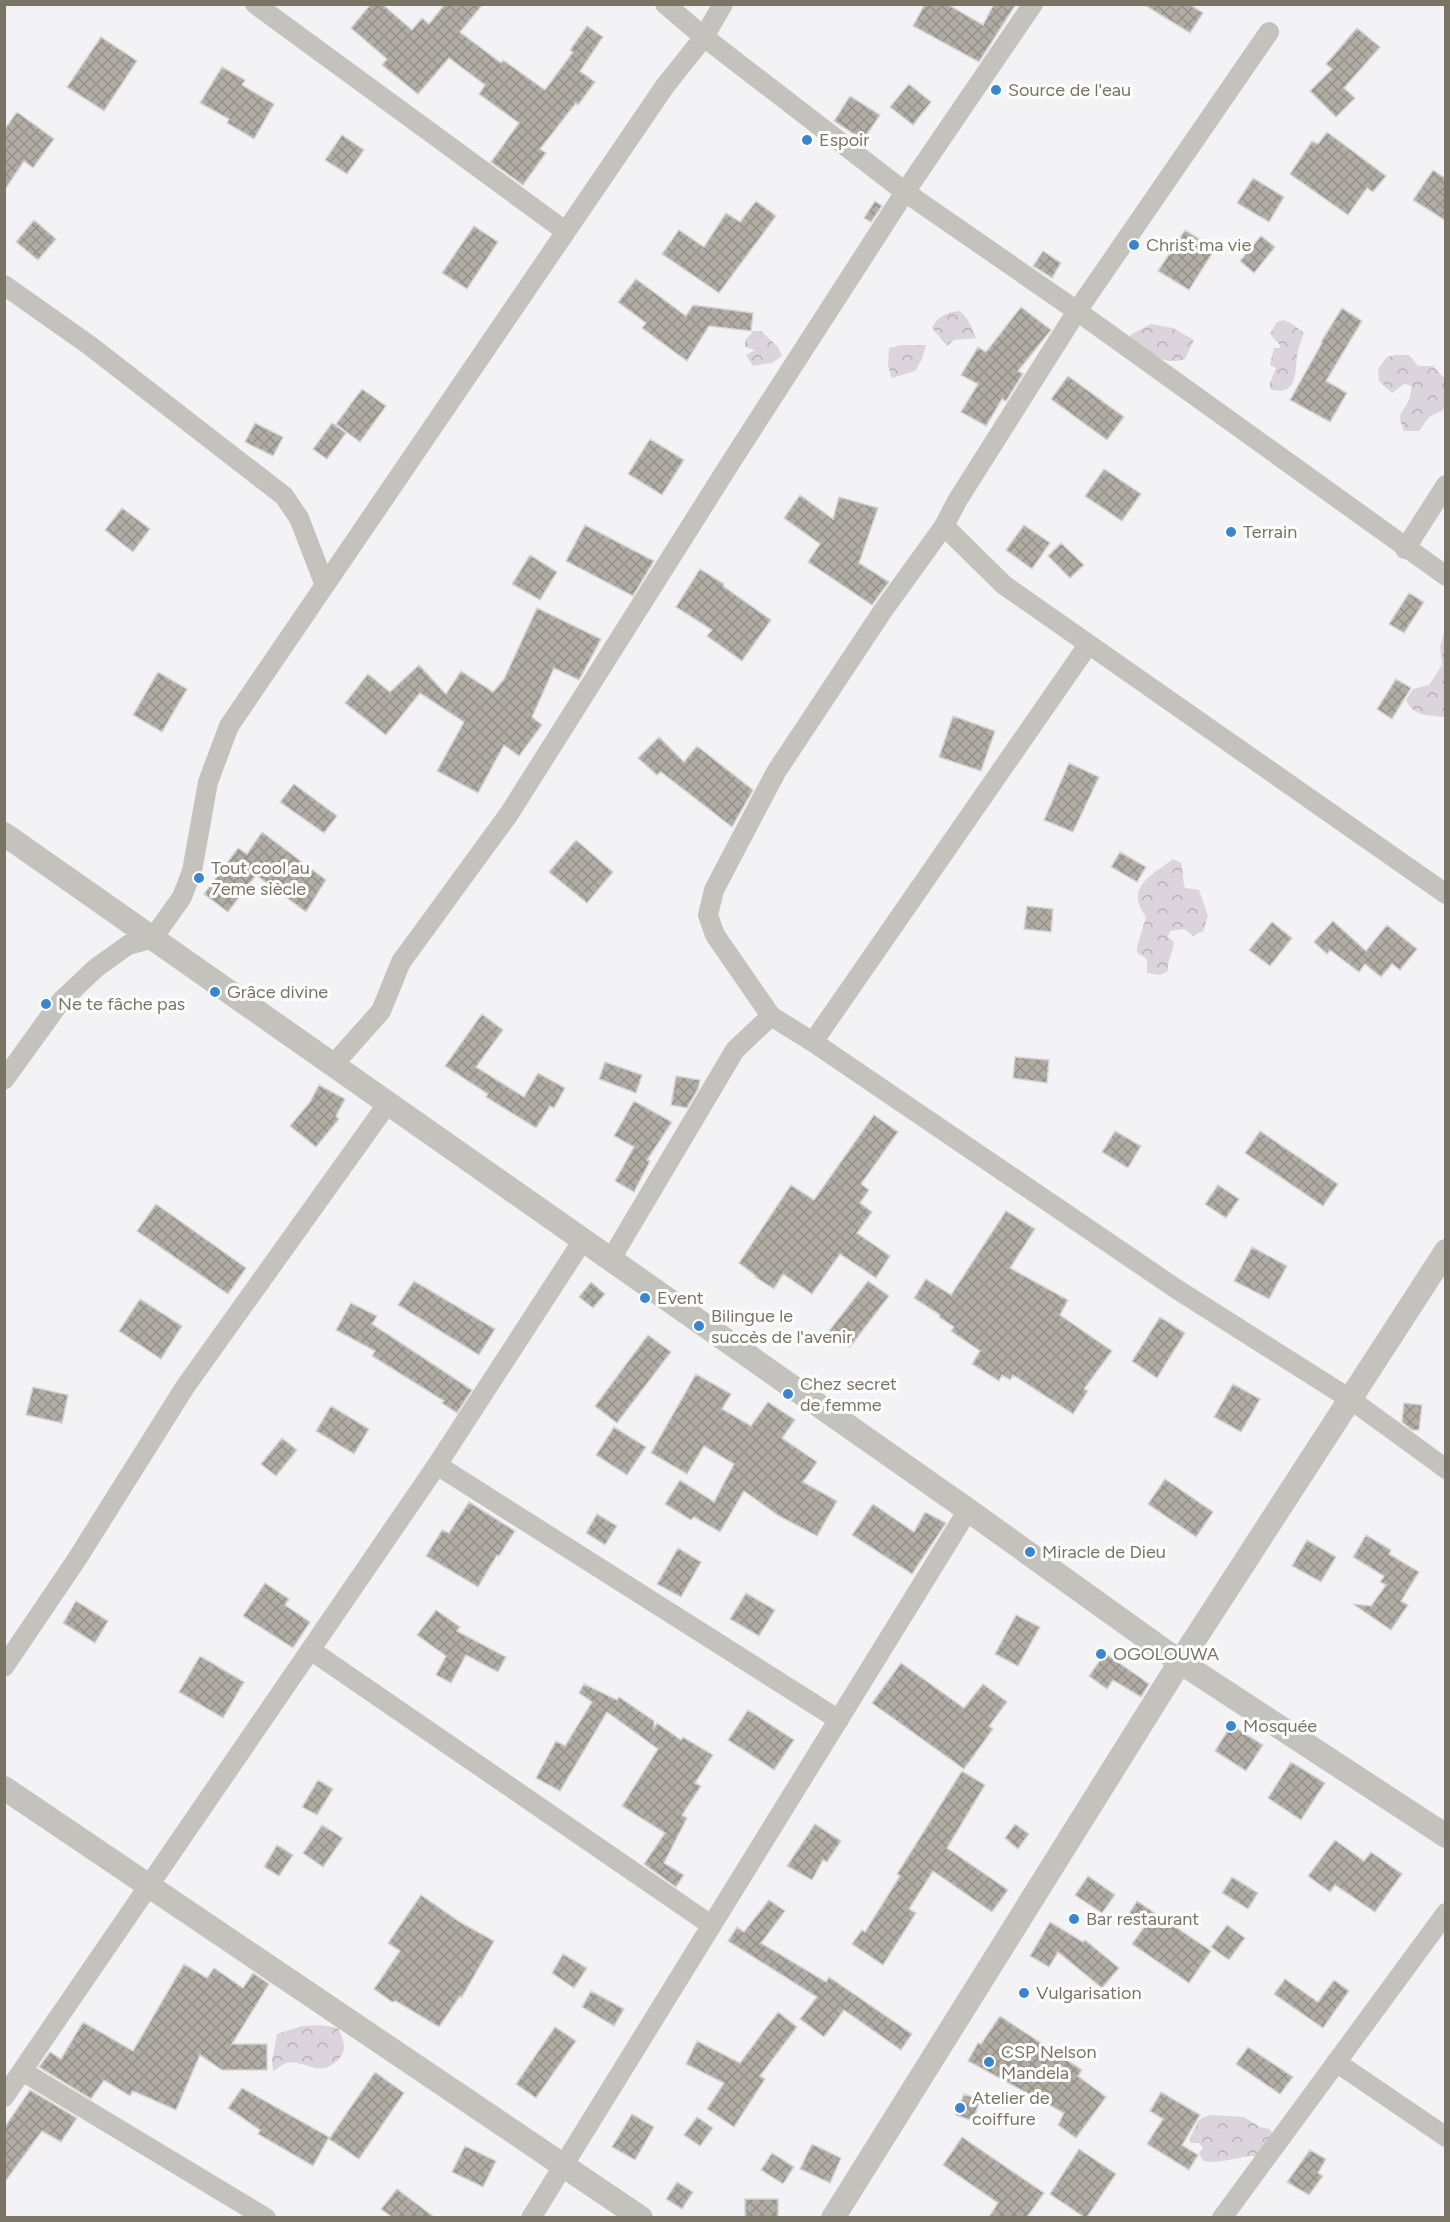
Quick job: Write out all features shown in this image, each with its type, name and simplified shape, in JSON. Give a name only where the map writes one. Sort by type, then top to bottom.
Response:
[{"type":"street","points":[[255,4],[565,231]]},
{"type":"street","points":[[665,4],[704,37],[905,192],[1077,311],[1446,576]]},
{"type":"street","points":[[4,1080],[61,1001],[96,968],[128,945],[153,938],[182,897],[192,871],[208,782],[229,726],[324,583],[517,306],[565,231],[665,86],[704,37],[723,4]]},
{"type":"street","points":[[333,1065],[381,1011],[401,962],[510,814],[731,462],[905,192],[1033,4]]},
{"type":"street","points":[[1269,32],[1077,311],[957,501],[944,526],[882,612],[776,772],[714,890],[708,915],[715,935],[771,1016],[813,1042],[1178,1290],[1350,1399],[1446,1469]]},
{"type":"street","points":[[4,285],[89,345],[284,496],[299,518],[324,583]]},
{"type":"street","points":[[1406,549],[1446,485]]},
{"type":"street","points":[[944,526],[1004,585],[1446,894]]},
{"type":"street","points":[[813,1042],[1088,645]]},
{"type":"street","points":[[4,834],[968,1510],[1180,1662],[1446,1836]]},
{"type":"street","points":[[610,1259],[735,1050],[771,1016]]},
{"type":"street","points":[[4,1667],[77,1559],[185,1387],[388,1103]]},
{"type":"street","points":[[4,2097],[312,1651],[437,1465],[583,1240]]},
{"type":"street","points":[[833,2217],[1180,1662],[1446,1251]]},
{"type":"street","points":[[437,1465],[839,1720]]},
{"type":"street","points":[[531,2217],[968,1510]]},
{"type":"street","points":[[312,1651],[711,1925]]},
{"type":"street","points":[[4,1788],[641,2217]]},
{"type":"street","points":[[1222,2217],[1446,1913]]},
{"type":"street","points":[[1336,2062],[1446,2137]]},
{"type":"street","points":[[22,2072],[266,2217]]},
{"type":"green space","points":[[959,311],[967,319],[976,338],[954,340],[947,346],[932,328],[943,316]]},
{"type":"green space","points":[[1284,320],[1304,333],[1297,353],[1293,382],[1290,387],[1279,391],[1270,389],[1276,368],[1270,365],[1274,348],[1280,348],[1280,345],[1270,334],[1277,322]]},
{"type":"green space","points":[[1151,324],[1173,328],[1194,340],[1185,359],[1169,361],[1162,359],[1128,339],[1132,334]]},
{"type":"green space","points":[[754,331],[761,331],[778,347],[782,356],[772,363],[753,366],[746,355],[755,350],[745,347],[745,340]]},
{"type":"green space","points":[[902,345],[926,345],[915,371],[892,378],[888,366],[889,348]]},
{"type":"green space","points":[[1409,355],[1418,366],[1433,366],[1445,379],[1443,410],[1429,417],[1419,431],[1404,431],[1400,415],[1409,400],[1412,386],[1404,384],[1392,393],[1379,381],[1378,369],[1387,357]]},
{"type":"green space","points":[[1445,630],[1445,717],[1422,714],[1413,710],[1406,700],[1413,689],[1429,685],[1442,665],[1440,647]]},
{"type":"green space","points":[[1173,859],[1181,863],[1185,888],[1199,890],[1208,916],[1203,931],[1193,936],[1184,929],[1170,931],[1168,937],[1174,942],[1168,971],[1160,975],[1147,973],[1147,959],[1137,953],[1146,917],[1140,907],[1139,890],[1149,877]]},
{"type":"green space","points":[[320,2025],[338,2028],[344,2047],[339,2059],[325,2068],[293,2062],[286,2063],[273,2071],[272,2061],[277,2034],[302,2026]]},
{"type":"green space","points":[[1209,2115],[1244,2117],[1260,2127],[1270,2129],[1274,2137],[1256,2156],[1203,2161],[1199,2153],[1203,2148],[1199,2143],[1191,2143],[1189,2140],[1199,2120]]},
{"type":"building","points":[[371,4],[382,4],[412,30],[422,18],[429,24],[445,4],[483,4],[460,32],[501,63],[503,60],[545,90],[573,52],[570,50],[587,26],[603,37],[580,71],[595,82],[540,149],[546,153],[523,185],[491,162],[519,123],[479,94],[485,85],[449,58],[418,94],[382,65],[387,59],[351,28]]},
{"type":"building","points":[[925,4],[947,4],[983,25],[994,4],[1016,4],[979,62],[913,26]]},
{"type":"building","points":[[1143,4],[1189,4],[1203,13],[1190,33]]},
{"type":"building","points":[[1357,28],[1380,47],[1344,88],[1355,98],[1336,117],[1310,91],[1332,69],[1326,64]]},
{"type":"building","points":[[101,37],[137,61],[104,111],[67,87]]},
{"type":"building","points":[[222,67],[245,80],[242,85],[274,104],[254,139],[227,123],[229,119],[200,103]]},
{"type":"building","points":[[909,84],[931,102],[913,125],[890,107]]},
{"type":"building","points":[[850,96],[880,115],[863,140],[834,121]]},
{"type":"building","points":[[17,112],[54,139],[33,168],[24,161],[4,191],[4,130]]},
{"type":"building","points":[[1327,132],[1386,176],[1373,192],[1367,188],[1348,215],[1290,174],[1312,141],[1318,144]]},
{"type":"building","points":[[342,135],[364,150],[347,174],[325,160]]},
{"type":"building","points":[[1433,170],[1446,179],[1446,221],[1413,200]]},
{"type":"building","points":[[1253,178],[1284,197],[1269,222],[1237,203]]},
{"type":"building","points":[[756,201],[776,216],[719,293],[662,254],[679,230],[704,247],[726,213],[740,222]]},
{"type":"building","points":[[875,201],[882,206],[871,222],[864,218]]},
{"type":"building","points":[[34,220],[56,239],[38,260],[16,242]]},
{"type":"building","points":[[474,226],[498,242],[467,289],[442,273]]},
{"type":"building","points":[[1185,230],[1215,249],[1189,290],[1158,271]]},
{"type":"building","points":[[1261,236],[1275,247],[1254,273],[1240,261]]},
{"type":"building","points":[[1043,251],[1061,263],[1052,278],[1033,266]]},
{"type":"building","points":[[636,279],[686,316],[693,305],[753,313],[751,331],[709,326],[687,361],[642,328],[646,323],[618,302]]},
{"type":"building","points":[[1021,307],[1051,330],[1018,371],[1023,374],[1006,401],[1002,399],[986,426],[961,412],[978,384],[961,375],[978,347],[986,352]]},
{"type":"building","points":[[1342,308],[1362,321],[1326,381],[1347,393],[1330,422],[1290,400]]},
{"type":"building","points":[[1068,376],[1124,417],[1107,440],[1051,399]]},
{"type":"building","points":[[362,389],[386,406],[360,442],[336,424]]},
{"type":"building","points":[[255,423],[283,437],[273,456],[245,442]]},
{"type":"building","points":[[332,423],[346,433],[327,459],[313,449]]},
{"type":"building","points":[[650,439],[684,460],[662,495],[628,474]]},
{"type":"building","points":[[1104,469],[1141,494],[1122,521],[1085,496]]},
{"type":"building","points":[[800,495],[833,519],[839,497],[878,508],[859,563],[889,582],[872,605],[808,562],[820,544],[784,518]]},
{"type":"building","points":[[122,508],[150,529],[133,552],[105,530]]},
{"type":"building","points":[[585,525],[654,561],[633,596],[566,561]]},
{"type":"building","points":[[1024,525],[1050,543],[1032,569],[1006,550]]},
{"type":"building","points":[[1061,543],[1084,565],[1070,578],[1048,556]]},
{"type":"building","points":[[530,555],[557,572],[540,600],[512,584]]},
{"type":"building","points":[[700,569],[724,584],[723,586],[771,620],[742,661],[707,636],[712,630],[676,607]]},
{"type":"building","points":[[1409,593],[1424,602],[1404,633],[1389,624]]},
{"type":"building","points":[[537,608],[601,639],[579,680],[554,668],[532,717],[542,725],[519,756],[504,745],[478,793],[437,771],[464,722],[420,693],[386,735],[345,703],[368,674],[390,692],[419,665],[446,694],[461,671],[493,692],[504,679]]},
{"type":"building","points":[[158,672],[187,689],[162,732],[133,715]]},
{"type":"building","points":[[1396,679],[1411,688],[1392,719],[1377,709]]},
{"type":"building","points":[[953,716],[995,731],[981,771],[939,757]]},
{"type":"building","points":[[659,737],[684,762],[697,746],[753,790],[732,827],[661,772],[657,775],[638,758]]},
{"type":"building","points":[[1069,763],[1099,777],[1073,832],[1044,820]]},
{"type":"building","points":[[294,784],[337,816],[324,833],[280,802]]},
{"type":"building","points":[[262,832],[326,880],[306,912],[256,875],[228,912],[204,894],[238,848],[247,854]]},
{"type":"building","points":[[576,840],[613,872],[587,903],[549,872]]},
{"type":"building","points":[[1120,852],[1146,867],[1137,882],[1111,867]]},
{"type":"building","points":[[1027,906],[1053,909],[1051,932],[1024,929]]},
{"type":"building","points":[[1333,921],[1366,951],[1387,925],[1417,949],[1400,970],[1392,964],[1381,977],[1365,964],[1359,972],[1330,950],[1327,954],[1314,942]]},
{"type":"building","points":[[1272,922],[1292,938],[1270,966],[1249,950]]},
{"type":"building","points":[[482,1014],[503,1030],[476,1067],[524,1097],[538,1073],[565,1088],[554,1108],[550,1106],[536,1128],[486,1097],[488,1094],[445,1066]]},
{"type":"building","points":[[1015,1057],[1049,1060],[1047,1083],[1013,1078]]},
{"type":"building","points":[[605,1062],[642,1075],[636,1093],[599,1079]]},
{"type":"building","points":[[676,1076],[700,1080],[698,1089],[687,1108],[671,1105]]},
{"type":"building","points":[[319,1085],[345,1099],[336,1116],[339,1119],[316,1147],[290,1126],[310,1102]]},
{"type":"building","points":[[634,1101],[672,1122],[647,1160],[650,1161],[634,1192],[615,1181],[634,1147],[614,1136]]},
{"type":"building","points":[[874,1115],[898,1132],[861,1184],[869,1190],[860,1203],[872,1212],[857,1233],[890,1256],[876,1278],[840,1254],[812,1294],[783,1274],[774,1289],[755,1277],[739,1263],[791,1185],[814,1200]]},
{"type":"building","points":[[1115,1131],[1141,1146],[1128,1168],[1102,1152]]},
{"type":"building","points":[[1260,1131],[1338,1184],[1323,1206],[1245,1153]]},
{"type":"building","points":[[1218,1185],[1239,1199],[1226,1218],[1205,1204]]},
{"type":"building","points":[[156,1204],[246,1268],[228,1294],[137,1231]]},
{"type":"building","points":[[1006,1211],[1035,1229],[1010,1268],[1068,1300],[1060,1315],[1112,1351],[1084,1389],[1088,1391],[1073,1414],[1013,1375],[1010,1380],[1002,1375],[999,1381],[972,1364],[980,1351],[951,1331],[954,1327],[939,1317],[940,1315],[914,1298],[926,1279],[951,1295]]},
{"type":"building","points":[[1252,1247],[1287,1266],[1269,1299],[1234,1281]]},
{"type":"building","points":[[414,1281],[495,1329],[479,1355],[398,1305]]},
{"type":"building","points":[[868,1281],[889,1296],[850,1347],[829,1331]]},
{"type":"building","points":[[591,1282],[605,1294],[593,1308],[579,1297]]},
{"type":"building","points":[[140,1299],[182,1326],[161,1359],[119,1331]]},
{"type":"building","points":[[351,1303],[377,1316],[372,1324],[472,1390],[457,1413],[442,1403],[444,1401],[372,1356],[375,1351],[336,1330]]},
{"type":"building","points":[[1160,1317],[1185,1333],[1157,1378],[1132,1361]]},
{"type":"building","points":[[648,1335],[671,1352],[617,1423],[595,1406]]},
{"type":"building","points":[[696,1374],[731,1394],[722,1409],[751,1426],[768,1402],[795,1420],[782,1438],[817,1462],[803,1482],[837,1501],[817,1536],[779,1516],[744,1491],[720,1532],[694,1517],[691,1520],[665,1504],[680,1480],[714,1502],[734,1464],[704,1446],[687,1474],[651,1453]]},
{"type":"building","points":[[1233,1384],[1260,1399],[1241,1432],[1214,1417]]},
{"type":"building","points":[[33,1387],[68,1395],[62,1423],[26,1415]]},
{"type":"building","points":[[1404,1403],[1422,1405],[1419,1430],[1412,1430],[1402,1422]]},
{"type":"building","points":[[331,1406],[369,1429],[354,1454],[316,1431]]},
{"type":"building","points":[[614,1427],[646,1447],[627,1475],[596,1455]]},
{"type":"building","points":[[282,1438],[297,1450],[276,1476],[261,1464]]},
{"type":"building","points":[[1165,1479],[1213,1512],[1196,1537],[1148,1504]]},
{"type":"building","points":[[469,1502],[515,1531],[478,1587],[426,1556],[442,1530],[449,1533]]},
{"type":"building","points":[[873,1504],[914,1532],[925,1512],[946,1523],[912,1574],[852,1535]]},
{"type":"building","points":[[597,1514],[617,1526],[605,1545],[586,1533]]},
{"type":"building","points":[[1366,1535],[1391,1550],[1389,1554],[1419,1572],[1401,1601],[1408,1605],[1391,1630],[1353,1604],[1371,1606],[1386,1585],[1380,1582],[1384,1576],[1353,1557]]},
{"type":"building","points":[[1307,1540],[1336,1557],[1321,1582],[1292,1566]]},
{"type":"building","points":[[678,1548],[701,1562],[681,1597],[657,1584]]},
{"type":"building","points":[[265,1583],[289,1599],[285,1605],[310,1622],[293,1648],[243,1616]]},
{"type":"building","points":[[746,1593],[775,1610],[759,1636],[730,1619]]},
{"type":"building","points":[[76,1601],[108,1621],[95,1643],[63,1623]]},
{"type":"building","points":[[436,1610],[460,1627],[457,1631],[506,1657],[498,1672],[466,1655],[451,1683],[436,1675],[446,1656],[417,1635]]},
{"type":"building","points":[[1016,1615],[1040,1627],[1018,1666],[995,1654]]},
{"type":"building","points":[[1105,1653],[1149,1684],[1141,1697],[1113,1680],[1107,1689],[1089,1676]]},
{"type":"building","points":[[200,1656],[244,1682],[223,1718],[179,1692]]},
{"type":"building","points":[[901,1663],[964,1708],[983,1684],[1007,1702],[989,1726],[993,1729],[964,1769],[872,1703]]},
{"type":"building","points":[[584,1684],[617,1700],[619,1697],[654,1721],[654,1728],[657,1723],[681,1740],[683,1737],[713,1755],[695,1783],[701,1786],[682,1815],[687,1818],[664,1863],[684,1875],[676,1887],[644,1864],[665,1833],[622,1806],[658,1749],[607,1712],[560,1791],[536,1778],[556,1741],[565,1746],[592,1702],[579,1693]]},
{"type":"building","points":[[748,1710],[794,1740],[774,1770],[728,1740]]},
{"type":"building","points":[[1231,1725],[1263,1745],[1246,1771],[1215,1751]]},
{"type":"building","points":[[1291,1762],[1325,1783],[1301,1820],[1268,1798]]},
{"type":"building","points":[[962,1771],[985,1785],[947,1848],[1008,1890],[992,1912],[933,1871],[909,1909],[916,1913],[883,1965],[852,1944],[862,1930],[865,1932],[900,1876],[897,1874]]},
{"type":"building","points":[[318,1780],[333,1789],[317,1815],[302,1807]]},
{"type":"building","points":[[815,1824],[841,1841],[827,1862],[823,1860],[812,1880],[787,1866]]},
{"type":"building","points":[[1015,1824],[1029,1834],[1018,1849],[1005,1838]]},
{"type":"building","points":[[322,1825],[343,1838],[323,1867],[303,1853]]},
{"type":"building","points":[[1335,1840],[1364,1861],[1371,1852],[1402,1874],[1375,1912],[1335,1885],[1330,1892],[1308,1876]]},
{"type":"building","points":[[277,1845],[293,1855],[279,1876],[264,1867]]},
{"type":"building","points":[[1088,1876],[1115,1895],[1102,1913],[1075,1895]]},
{"type":"building","points":[[1232,1877],[1258,1893],[1248,1909],[1222,1893]]},
{"type":"building","points":[[421,1895],[460,1922],[494,1941],[462,1997],[460,1996],[439,2027],[396,2001],[392,2002],[374,1989],[400,1951],[388,1943]]},
{"type":"building","points":[[769,1900],[785,1911],[761,1943],[826,1982],[829,1977],[912,2034],[901,2050],[844,2010],[824,2037],[800,2019],[817,1997],[728,1941],[737,1927],[744,1932]]},
{"type":"building","points":[[1137,1901],[1211,1951],[1189,1983],[1132,1944],[1145,1926],[1128,1915]]},
{"type":"building","points":[[1050,1922],[1083,1942],[1085,1940],[1119,1968],[1102,1988],[1058,1952],[1049,1967],[1030,1956]]},
{"type":"building","points":[[1227,1925],[1245,1938],[1229,1960],[1211,1947]]},
{"type":"building","points":[[563,1954],[587,1968],[574,1988],[552,1973]]},
{"type":"building","points":[[184,1964],[207,1978],[214,1968],[243,1988],[253,1973],[269,1984],[232,2044],[267,2044],[267,2070],[222,2070],[200,2055],[176,2110],[133,2091],[130,2096],[104,2080],[91,2099],[39,2067],[50,2052],[61,2059],[83,2022],[133,2051]]},
{"type":"building","points":[[1285,1979],[1318,2002],[1334,1980],[1349,1991],[1323,2028],[1274,1994]]},
{"type":"building","points":[[591,1991],[624,2009],[614,2026],[582,2007]]},
{"type":"building","points":[[778,2012],[797,2027],[760,2076],[765,2079],[734,2127],[707,2109],[724,2083],[686,2064],[697,2041],[740,2063]]},
{"type":"building","points":[[1000,2016],[1082,2070],[1078,2076],[1106,2097],[1076,2138],[1058,2125],[1064,2113],[968,2061],[978,2043],[981,2044]]},
{"type":"building","points":[[555,2027],[576,2041],[536,2098],[516,2084]]},
{"type":"building","points":[[1248,2047],[1293,2077],[1280,2094],[1236,2064]]},
{"type":"building","points":[[375,2072],[404,2093],[359,2159],[329,2139]]},
{"type":"building","points":[[242,2088],[329,2137],[313,2166],[258,2134],[260,2130],[228,2108]]},
{"type":"building","points":[[30,2090],[77,2118],[61,2142],[42,2131],[4,2183],[4,2128]]},
{"type":"building","points":[[1161,2092],[1200,2115],[1182,2145],[1198,2155],[1189,2170],[1147,2144],[1163,2119],[1150,2111]]},
{"type":"building","points":[[964,2094],[980,2100],[973,2121],[956,2115]]},
{"type":"building","points":[[632,2114],[654,2127],[635,2160],[612,2147]]},
{"type":"building","points":[[697,2117],[713,2128],[700,2146],[684,2135]]},
{"type":"building","points":[[962,2137],[1044,2193],[1027,2217],[989,2217],[998,2203],[943,2165]]},
{"type":"building","points":[[812,2144],[841,2158],[830,2183],[800,2169]]},
{"type":"building","points":[[465,2146],[496,2161],[483,2187],[452,2172]]},
{"type":"building","points":[[1079,2149],[1116,2174],[1087,2217],[1050,2194]]},
{"type":"building","points":[[1310,2150],[1326,2159],[1318,2173],[1323,2176],[1309,2195],[1287,2182]]},
{"type":"building","points":[[772,2153],[794,2167],[783,2184],[761,2170]]},
{"type":"building","points":[[677,2182],[693,2192],[682,2209],[666,2199]]},
{"type":"building","points":[[397,2189],[434,2217],[392,2217],[381,2209]]},
{"type":"building","points":[[745,2199],[778,2199],[778,2217],[745,2217]]},
{"type":"place","name":"Source de l'eau","points":[[996,90]]},
{"type":"place","name":"Espoir","points":[[807,140]]},
{"type":"place","name":"Christ ma vie","points":[[1134,245]]},
{"type":"place","name":"Terrain","points":[[1231,532]]},
{"type":"place","name":"Tout cool au 7eme siècle","points":[[199,878]]},
{"type":"place","name":"Grâce divine","points":[[215,992]]},
{"type":"place","name":"Ne te fâche pas","points":[[46,1004]]},
{"type":"place","name":"Event","points":[[645,1298]]},
{"type":"place","name":"Bilingue le succès de l'avenir","points":[[699,1326]]},
{"type":"place","name":"Chez secret de femme","points":[[788,1394]]},
{"type":"place","name":"Miracle de Dieu","points":[[1030,1552]]},
{"type":"place","name":"OGOLOUWA","points":[[1101,1654]]},
{"type":"place","name":"Mosquée","points":[[1231,1726]]},
{"type":"place","name":"Bar restaurant","points":[[1074,1919]]},
{"type":"place","name":"Vulgarisation","points":[[1024,1993]]},
{"type":"place","name":"CSP Nelson Mandela","points":[[989,2062]]},
{"type":"place","name":"Atelier de coiffure","points":[[960,2108]]}]
